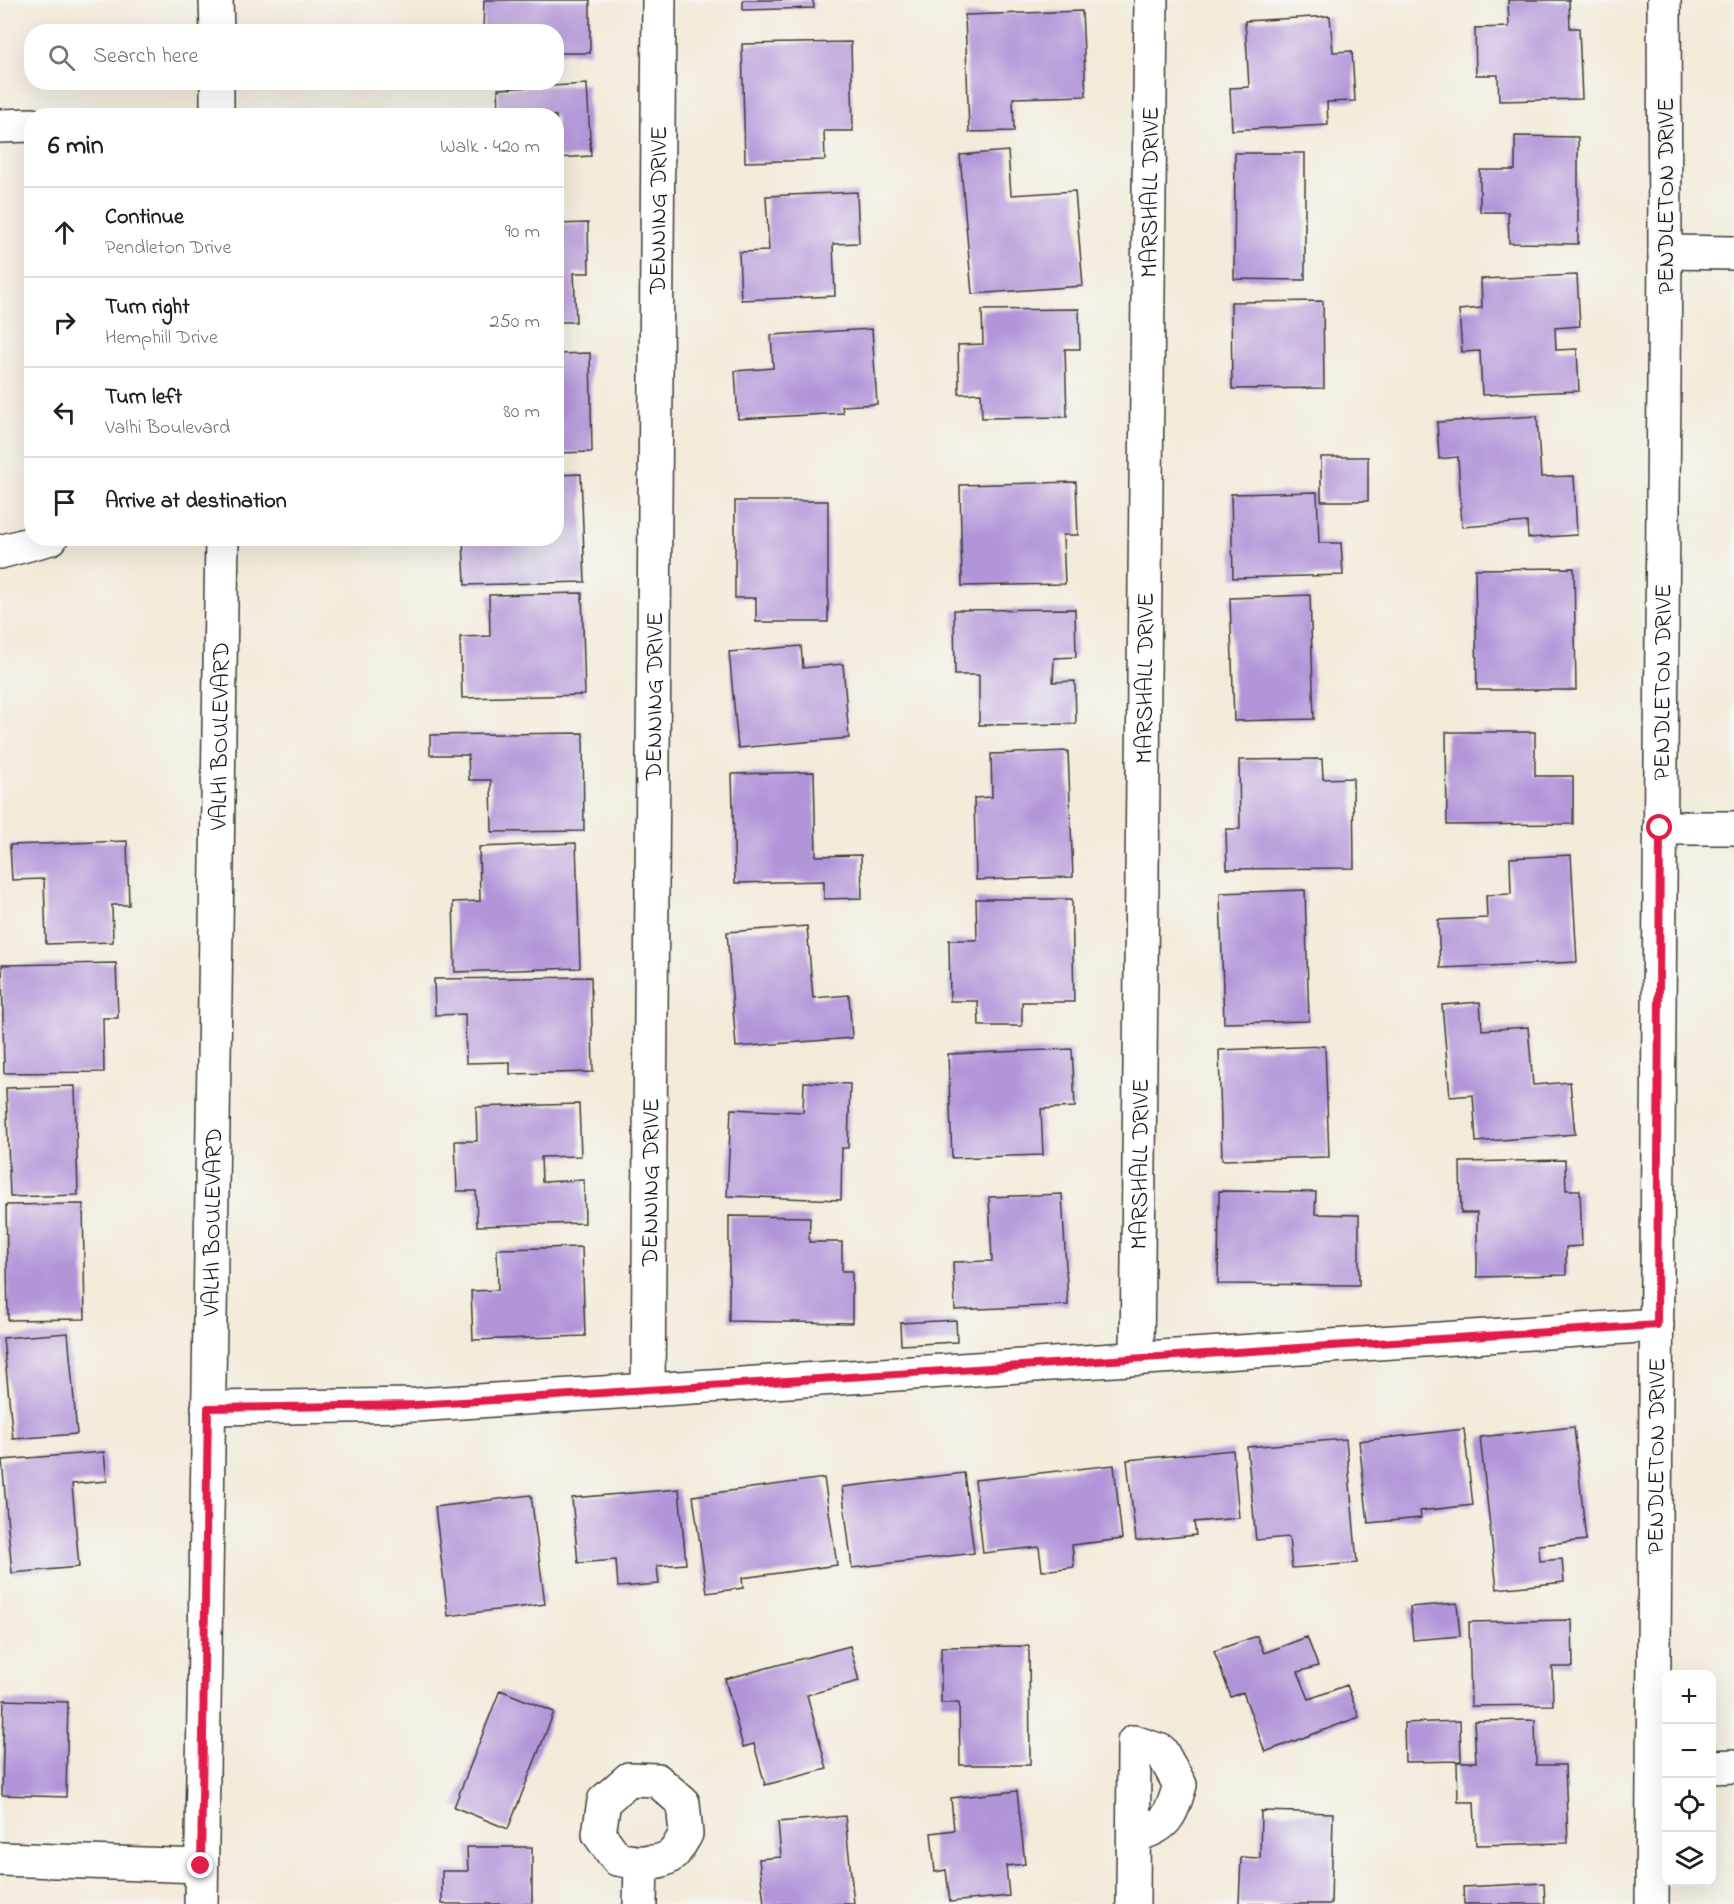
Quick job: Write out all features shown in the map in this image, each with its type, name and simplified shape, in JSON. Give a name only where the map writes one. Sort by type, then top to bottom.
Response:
[{"type":"street","points":[[216,0],[217,24]]},
{"type":"street","name":"DENNING DRIVE","points":[[648,1390],[659,0]]},
{"type":"street","name":"MARSHALL DRIVE","points":[[1137,1358],[1151,0]]},
{"type":"street","name":"PENDLETON DRIVE","points":[[1652,1904],[1660,1770],[1657,1325],[1665,252],[1664,0]]},
{"type":"street","points":[[217,90],[218,108]]},
{"type":"street","points":[[0,126],[24,125]]},
{"type":"street","points":[[1665,252],[1734,253]]},
{"type":"street","points":[[0,552],[24,545]]},
{"type":"street","name":"VALHI BOULEVARD","points":[[201,1904],[222,546]]},
{"type":"street","points":[[1660,828],[1734,828]]},
{"type":"street","points":[[208,1408],[415,1405],[1657,1325]]},
{"type":"street","points":[[1133,1904],[1134,1742],[1161,1751],[1180,1785],[1172,1813],[1156,1829],[1134,1836]]},
{"type":"street","points":[[1716,1767],[1734,1766]]},
{"type":"street","points":[[0,1859],[201,1866]]},
{"type":"street","points":[[640,1904],[641,1862]]},
{"type":"building","points":[[484,0],[590,0],[590,53],[564,53],[564,24],[483,24]]},
{"type":"building","points":[[743,0],[813,0],[814,8],[743,10]]},
{"type":"building","points":[[1508,0],[1569,0],[1570,28],[1579,28],[1582,99],[1499,101],[1498,75],[1476,75],[1475,28],[1509,27]]},
{"type":"building","points":[[1082,11],[1086,96],[1013,98],[1014,131],[969,132],[965,15]]},
{"type":"building","points":[[1330,16],[1333,52],[1352,51],[1355,101],[1327,102],[1328,125],[1232,130],[1230,88],[1249,87],[1245,21]]},
{"type":"building","points":[[851,42],[853,131],[824,131],[825,160],[745,162],[742,44]]},
{"type":"building","points":[[587,84],[591,156],[564,158],[564,108],[499,108],[498,90],[564,90],[564,85]]},
{"type":"building","points":[[1515,136],[1578,137],[1578,244],[1509,243],[1508,212],[1480,212],[1480,170],[1515,170]]},
{"type":"building","points":[[1008,151],[1011,195],[1075,191],[1083,286],[972,294],[960,155]]},
{"type":"building","points":[[1235,153],[1305,153],[1305,280],[1234,279]]},
{"type":"building","points":[[857,192],[859,243],[833,244],[835,296],[741,300],[739,252],[769,251],[766,196]]},
{"type":"building","points":[[588,223],[589,273],[574,273],[576,322],[564,322],[564,224]]},
{"type":"building","points":[[1577,275],[1580,326],[1555,328],[1556,350],[1577,349],[1579,391],[1482,395],[1480,351],[1462,352],[1459,310],[1482,308],[1481,279]]},
{"type":"building","points":[[1323,301],[1324,388],[1232,389],[1231,302]]},
{"type":"building","points":[[1079,309],[1080,349],[1065,349],[1067,417],[982,418],[981,393],[959,394],[958,345],[983,344],[982,310]]},
{"type":"building","points":[[872,329],[877,404],[842,406],[843,413],[738,419],[735,371],[773,368],[771,335]]},
{"type":"building","points":[[590,353],[592,452],[564,453],[564,354]]},
{"type":"building","points":[[1537,416],[1541,477],[1574,476],[1577,535],[1528,538],[1527,522],[1462,527],[1458,457],[1439,459],[1437,422]]},
{"type":"building","points":[[1321,457],[1368,457],[1368,501],[1321,501]]},
{"type":"building","points":[[581,474],[585,582],[465,585],[463,546],[564,546],[564,475]]},
{"type":"building","points":[[1076,482],[1078,535],[1063,535],[1065,584],[962,586],[960,485]]},
{"type":"building","points":[[1317,492],[1319,543],[1341,543],[1343,575],[1233,578],[1231,494]]},
{"type":"building","points":[[735,501],[828,501],[828,622],[756,622],[756,598],[735,598]]},
{"type":"building","points":[[1574,568],[1576,690],[1477,690],[1475,569]]},
{"type":"building","points":[[582,593],[585,695],[462,698],[460,637],[490,636],[489,595]]},
{"type":"building","points":[[1310,595],[1314,719],[1234,721],[1230,598]]},
{"type":"building","points":[[1075,609],[1076,657],[1054,658],[1053,682],[1075,681],[1076,724],[979,725],[979,675],[955,675],[954,610]]},
{"type":"building","points":[[801,646],[803,668],[843,664],[849,738],[738,748],[729,652]]},
{"type":"building","points":[[1446,732],[1535,732],[1535,776],[1573,776],[1573,824],[1447,825]]},
{"type":"building","points":[[583,733],[584,831],[492,832],[491,780],[469,780],[468,755],[430,755],[430,735]]},
{"type":"building","points":[[1068,751],[1073,877],[976,880],[974,798],[992,797],[991,754]]},
{"type":"building","points":[[1322,759],[1323,779],[1353,778],[1354,868],[1227,869],[1226,829],[1240,829],[1239,760]]},
{"type":"building","points":[[814,772],[816,856],[861,855],[862,898],[824,899],[824,881],[735,883],[732,774]]},
{"type":"building","points":[[127,841],[129,905],[112,905],[113,942],[46,944],[44,879],[12,880],[10,845]]},
{"type":"building","points":[[576,843],[580,968],[455,972],[453,902],[480,901],[479,847]]},
{"type":"building","points":[[1571,855],[1577,962],[1440,968],[1438,920],[1487,918],[1486,895],[1511,894],[1510,858]]},
{"type":"building","points":[[1305,890],[1309,1021],[1224,1023],[1220,893]]},
{"type":"building","points":[[976,899],[1072,899],[1074,1002],[1022,1002],[1022,1026],[979,1026],[978,1001],[950,1001],[949,940],[977,940]]},
{"type":"building","points":[[807,926],[813,998],[849,995],[852,1038],[736,1047],[727,932]]},
{"type":"building","points":[[116,963],[118,1018],[103,1018],[104,1072],[4,1073],[2,965]]},
{"type":"building","points":[[591,977],[593,1072],[510,1074],[510,1062],[466,1063],[465,1014],[435,1015],[434,979]]},
{"type":"building","points":[[1480,1002],[1482,1030],[1528,1027],[1533,1085],[1570,1082],[1575,1134],[1476,1142],[1473,1095],[1450,1097],[1442,1005]]},
{"type":"building","points":[[1325,1046],[1329,1157],[1222,1160],[1219,1050]]},
{"type":"building","points":[[1072,1049],[1075,1107],[1041,1109],[1043,1155],[952,1158],[948,1054]]},
{"type":"building","points":[[804,1082],[850,1084],[848,1148],[842,1148],[841,1200],[727,1196],[731,1109],[803,1112]]},
{"type":"building","points":[[75,1086],[78,1195],[10,1197],[6,1088]]},
{"type":"building","points":[[579,1104],[581,1156],[541,1157],[542,1182],[584,1180],[585,1223],[477,1226],[476,1191],[457,1191],[455,1141],[477,1141],[476,1107]]},
{"type":"building","points":[[1565,1160],[1566,1190],[1580,1190],[1582,1246],[1566,1247],[1566,1275],[1477,1277],[1477,1213],[1461,1213],[1460,1162]]},
{"type":"building","points":[[1219,1191],[1316,1192],[1315,1214],[1359,1215],[1359,1285],[1218,1284]]},
{"type":"building","points":[[1062,1194],[1068,1305],[955,1310],[953,1262],[992,1261],[989,1197]]},
{"type":"building","points":[[83,1204],[85,1319],[8,1320],[6,1205]]},
{"type":"building","points":[[729,1216],[810,1217],[809,1242],[842,1242],[842,1271],[852,1271],[852,1323],[729,1321]]},
{"type":"building","points":[[582,1247],[585,1336],[473,1340],[471,1291],[498,1290],[497,1249]]},
{"type":"building","points":[[956,1320],[957,1342],[901,1345],[900,1323]]},
{"type":"building","points":[[68,1333],[77,1434],[13,1439],[3,1338]]},
{"type":"building","points":[[1574,1427],[1586,1540],[1539,1545],[1540,1561],[1562,1559],[1564,1582],[1497,1589],[1480,1437]]},
{"type":"building","points":[[1464,1429],[1473,1505],[1420,1511],[1421,1518],[1368,1523],[1359,1441]]},
{"type":"building","points":[[1346,1439],[1357,1563],[1292,1568],[1289,1537],[1256,1540],[1247,1447]]},
{"type":"building","points":[[1233,1450],[1239,1518],[1194,1522],[1196,1535],[1136,1541],[1127,1460]]},
{"type":"building","points":[[104,1452],[107,1481],[72,1484],[79,1567],[12,1573],[2,1460]]},
{"type":"building","points":[[1114,1465],[1122,1539],[1072,1545],[1074,1567],[1042,1571],[1039,1547],[983,1553],[975,1480]]},
{"type":"building","points":[[964,1473],[974,1553],[852,1568],[842,1487]]},
{"type":"building","points":[[824,1478],[837,1565],[742,1578],[743,1588],[707,1593],[693,1496]]},
{"type":"building","points":[[679,1489],[686,1564],[657,1566],[659,1584],[618,1587],[616,1560],[578,1563],[572,1498]]},
{"type":"building","points":[[531,1495],[545,1604],[448,1616],[435,1507]]},
{"type":"building","points":[[1457,1603],[1460,1636],[1413,1640],[1410,1607]]},
{"type":"building","points":[[1572,1620],[1573,1667],[1552,1667],[1553,1705],[1471,1706],[1469,1622]]},
{"type":"building","points":[[1257,1636],[1264,1653],[1307,1637],[1318,1666],[1298,1672],[1309,1699],[1347,1685],[1359,1717],[1265,1752],[1243,1692],[1231,1697],[1214,1651]]},
{"type":"building","points":[[850,1646],[859,1681],[807,1695],[827,1769],[765,1785],[754,1744],[743,1747],[725,1679]]},
{"type":"building","points":[[1029,1646],[1030,1765],[960,1765],[959,1703],[941,1703],[941,1647]]},
{"type":"building","points":[[500,1690],[554,1712],[508,1829],[454,1807]]},
{"type":"building","points":[[4,1700],[68,1702],[66,1797],[2,1795]]},
{"type":"building","points":[[1535,1720],[1536,1765],[1565,1765],[1568,1843],[1476,1845],[1474,1802],[1458,1802],[1457,1762],[1476,1762],[1474,1721]]},
{"type":"building","points":[[1460,1721],[1461,1761],[1405,1762],[1404,1723]]},
{"type":"building","points":[[1017,1791],[1025,1864],[1006,1866],[1009,1896],[950,1902],[946,1870],[935,1872],[931,1833],[954,1830],[951,1798]]},
{"type":"building","points":[[1261,1811],[1333,1813],[1331,1904],[1239,1904],[1241,1857],[1260,1858]]},
{"type":"building","points":[[845,1816],[854,1904],[764,1904],[759,1859],[781,1857],[778,1822]]},
{"type":"building","points":[[467,1847],[532,1847],[532,1904],[442,1904],[442,1871],[468,1871]]},
{"type":"building","points":[[1544,1883],[1545,1904],[1464,1904],[1463,1887]]},
{"type":"route","points":[[201,1866],[208,1408],[415,1405],[1657,1325],[1660,828]]}]
